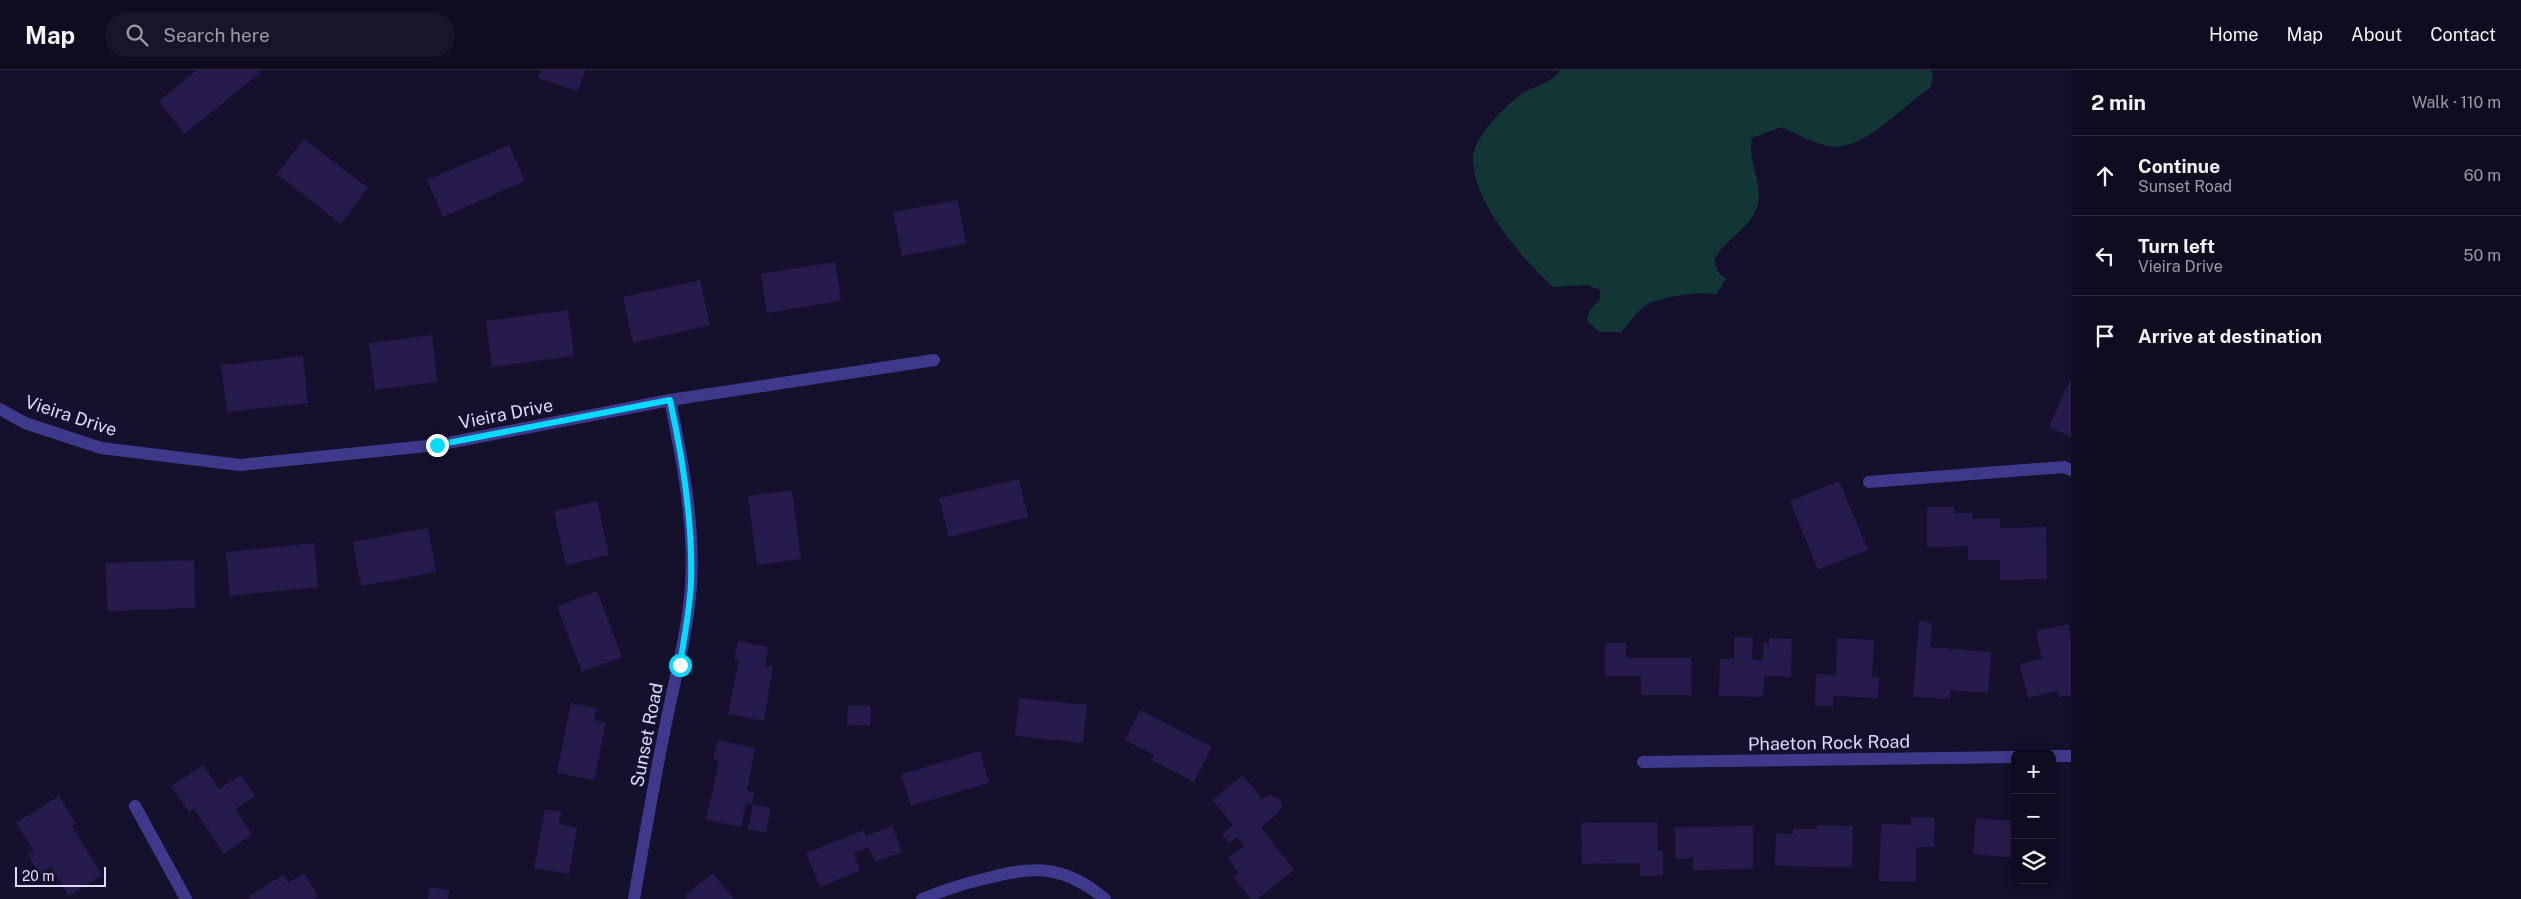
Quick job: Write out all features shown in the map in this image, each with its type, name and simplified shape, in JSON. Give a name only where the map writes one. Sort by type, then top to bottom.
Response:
[{"type":"street","name":"Vieira Drive","points":[[0,409],[25,423],[100,448],[240,465],[437,445],[670,400],[934,360]]},
{"type":"street","name":"Sunset Road","points":[[634,899],[666,721],[680,665],[691,583],[691,557],[682,455],[670,400]]},
{"type":"street","points":[[1869,482],[1983,471],[2064,467],[2071,470]]},
{"type":"street","points":[[2056,756],[2071,756]]},
{"type":"street","name":"Phaeton Rock Road","points":[[1643,762],[2011,757]]},
{"type":"street","points":[[135,806],[186,899]]},
{"type":"street","points":[[922,899],[965,883],[1027,869],[1061,872],[1073,877],[1105,899]]},
{"type":"green space","points":[[1560,70],[1931,70],[1933,78],[1930,88],[1867,137],[1853,143],[1838,146],[1824,145],[1781,127],[1752,138],[1752,158],[1759,197],[1757,207],[1748,223],[1721,249],[1714,261],[1719,273],[1726,279],[1716,295],[1691,294],[1655,301],[1641,310],[1621,332],[1599,332],[1587,320],[1589,311],[1600,299],[1600,290],[1587,285],[1553,287],[1527,261],[1501,228],[1480,191],[1474,173],[1473,156],[1484,131],[1519,96],[1552,79]]},
{"type":"building","points":[[197,70],[257,70],[260,73],[184,134],[159,101]]},
{"type":"building","points":[[541,70],[585,70],[578,91],[538,78]]},
{"type":"building","points":[[304,139],[368,188],[341,224],[277,174]]},
{"type":"building","points":[[509,145],[525,181],[443,217],[427,180]]},
{"type":"building","points":[[958,200],[966,244],[902,256],[893,212]]},
{"type":"building","points":[[835,262],[841,301],[767,313],[761,274]]},
{"type":"building","points":[[700,280],[710,325],[633,343],[623,297]]},
{"type":"building","points":[[568,310],[574,356],[492,367],[486,321]]},
{"type":"building","points":[[432,335],[437,382],[375,390],[369,343]]},
{"type":"building","points":[[303,356],[308,403],[227,412],[221,365]]},
{"type":"building","points":[[2071,378],[2071,437],[2049,427]]},
{"type":"building","points":[[1019,479],[1028,517],[949,537],[939,498]]},
{"type":"building","points":[[1839,481],[1868,550],[1818,570],[1790,501]]},
{"type":"building","points":[[792,490],[801,559],[757,565],[748,496]]},
{"type":"building","points":[[597,501],[609,555],[566,565],[554,511]]},
{"type":"building","points":[[1927,507],[1954,507],[1954,513],[1973,513],[1972,519],[2000,518],[2000,528],[2046,527],[2047,579],[2000,580],[2000,560],[1968,560],[1968,546],[1927,547]]},
{"type":"building","points":[[428,528],[436,572],[361,586],[353,542]]},
{"type":"building","points":[[314,543],[318,587],[230,596],[226,552]]},
{"type":"building","points":[[194,560],[195,608],[107,611],[106,563]]},
{"type":"building","points":[[597,591],[622,657],[582,672],[557,606]]},
{"type":"building","points":[[1919,621],[1932,623],[1930,647],[1991,652],[1988,693],[1951,690],[1950,699],[1913,697]]},
{"type":"building","points":[[2068,624],[2071,638],[2071,695],[2059,697],[2058,691],[2028,698],[2020,664],[2042,659],[2036,631]]},
{"type":"building","points":[[1734,637],[1753,638],[1752,659],[1763,660],[1763,643],[1769,643],[1769,638],[1792,639],[1791,677],[1764,676],[1763,697],[1719,696],[1720,659],[1734,659]]},
{"type":"building","points":[[1837,638],[1874,640],[1872,677],[1879,677],[1878,698],[1833,696],[1833,706],[1815,706],[1816,674],[1836,675]]},
{"type":"building","points":[[738,641],[768,647],[765,665],[773,667],[764,721],[728,714],[739,660],[734,659]]},
{"type":"building","points":[[1605,643],[1626,643],[1626,658],[1691,658],[1691,695],[1641,695],[1641,676],[1605,676]]},
{"type":"building","points":[[1019,698],[1087,705],[1083,743],[1015,736]]},
{"type":"building","points":[[571,703],[597,708],[594,720],[606,723],[594,780],[557,773]]},
{"type":"building","points":[[848,705],[871,706],[870,726],[847,725]]},
{"type":"building","points":[[1140,710],[1212,747],[1194,782],[1151,760],[1154,755],[1125,740]]},
{"type":"building","points":[[718,740],[755,748],[747,790],[754,792],[752,804],[746,803],[741,827],[706,820],[719,761],[713,759]]},
{"type":"building","points":[[980,751],[989,783],[911,806],[901,774]]},
{"type":"building","points":[[203,765],[219,789],[241,775],[255,796],[235,809],[252,834],[224,854],[194,809],[189,812],[171,786]]},
{"type":"building","points":[[1243,775],[1262,799],[1271,795],[1280,800],[1282,806],[1279,812],[1261,827],[1294,870],[1257,899],[1251,899],[1234,877],[1239,873],[1228,858],[1244,846],[1237,837],[1229,843],[1222,834],[1233,825],[1212,800]]},
{"type":"building","points":[[59,796],[76,824],[72,826],[102,875],[69,896],[51,867],[40,874],[28,855],[34,851],[16,823]]},
{"type":"building","points":[[753,804],[771,808],[766,833],[748,829]]},
{"type":"building","points":[[545,809],[562,812],[559,824],[577,828],[569,874],[534,868]]},
{"type":"building","points":[[1911,817],[1935,818],[1934,847],[1916,847],[1916,882],[1879,881],[1881,824],[1911,825]]},
{"type":"building","points":[[1976,818],[2011,821],[2011,858],[1973,854]]},
{"type":"building","points":[[1657,822],[1658,851],[1663,851],[1663,875],[1640,876],[1640,863],[1582,864],[1581,823]]},
{"type":"building","points":[[1817,825],[1853,826],[1852,867],[1775,866],[1776,833],[1793,834],[1793,829],[1817,829]]},
{"type":"building","points":[[892,826],[902,852],[875,862],[869,847],[854,853],[860,871],[820,887],[806,853],[864,830],[866,836]]},
{"type":"building","points":[[1753,826],[1753,869],[1693,870],[1693,858],[1675,859],[1675,827]]},
{"type":"building","points":[[304,873],[318,896],[313,899],[251,899],[249,896],[283,875],[288,883]]},
{"type":"building","points":[[713,873],[734,899],[688,899],[685,895]]},
{"type":"building","points":[[429,887],[449,890],[448,899],[428,899]]},
{"type":"route","points":[[437,445],[670,400],[682,455],[691,557],[691,583],[680,665]]}]
